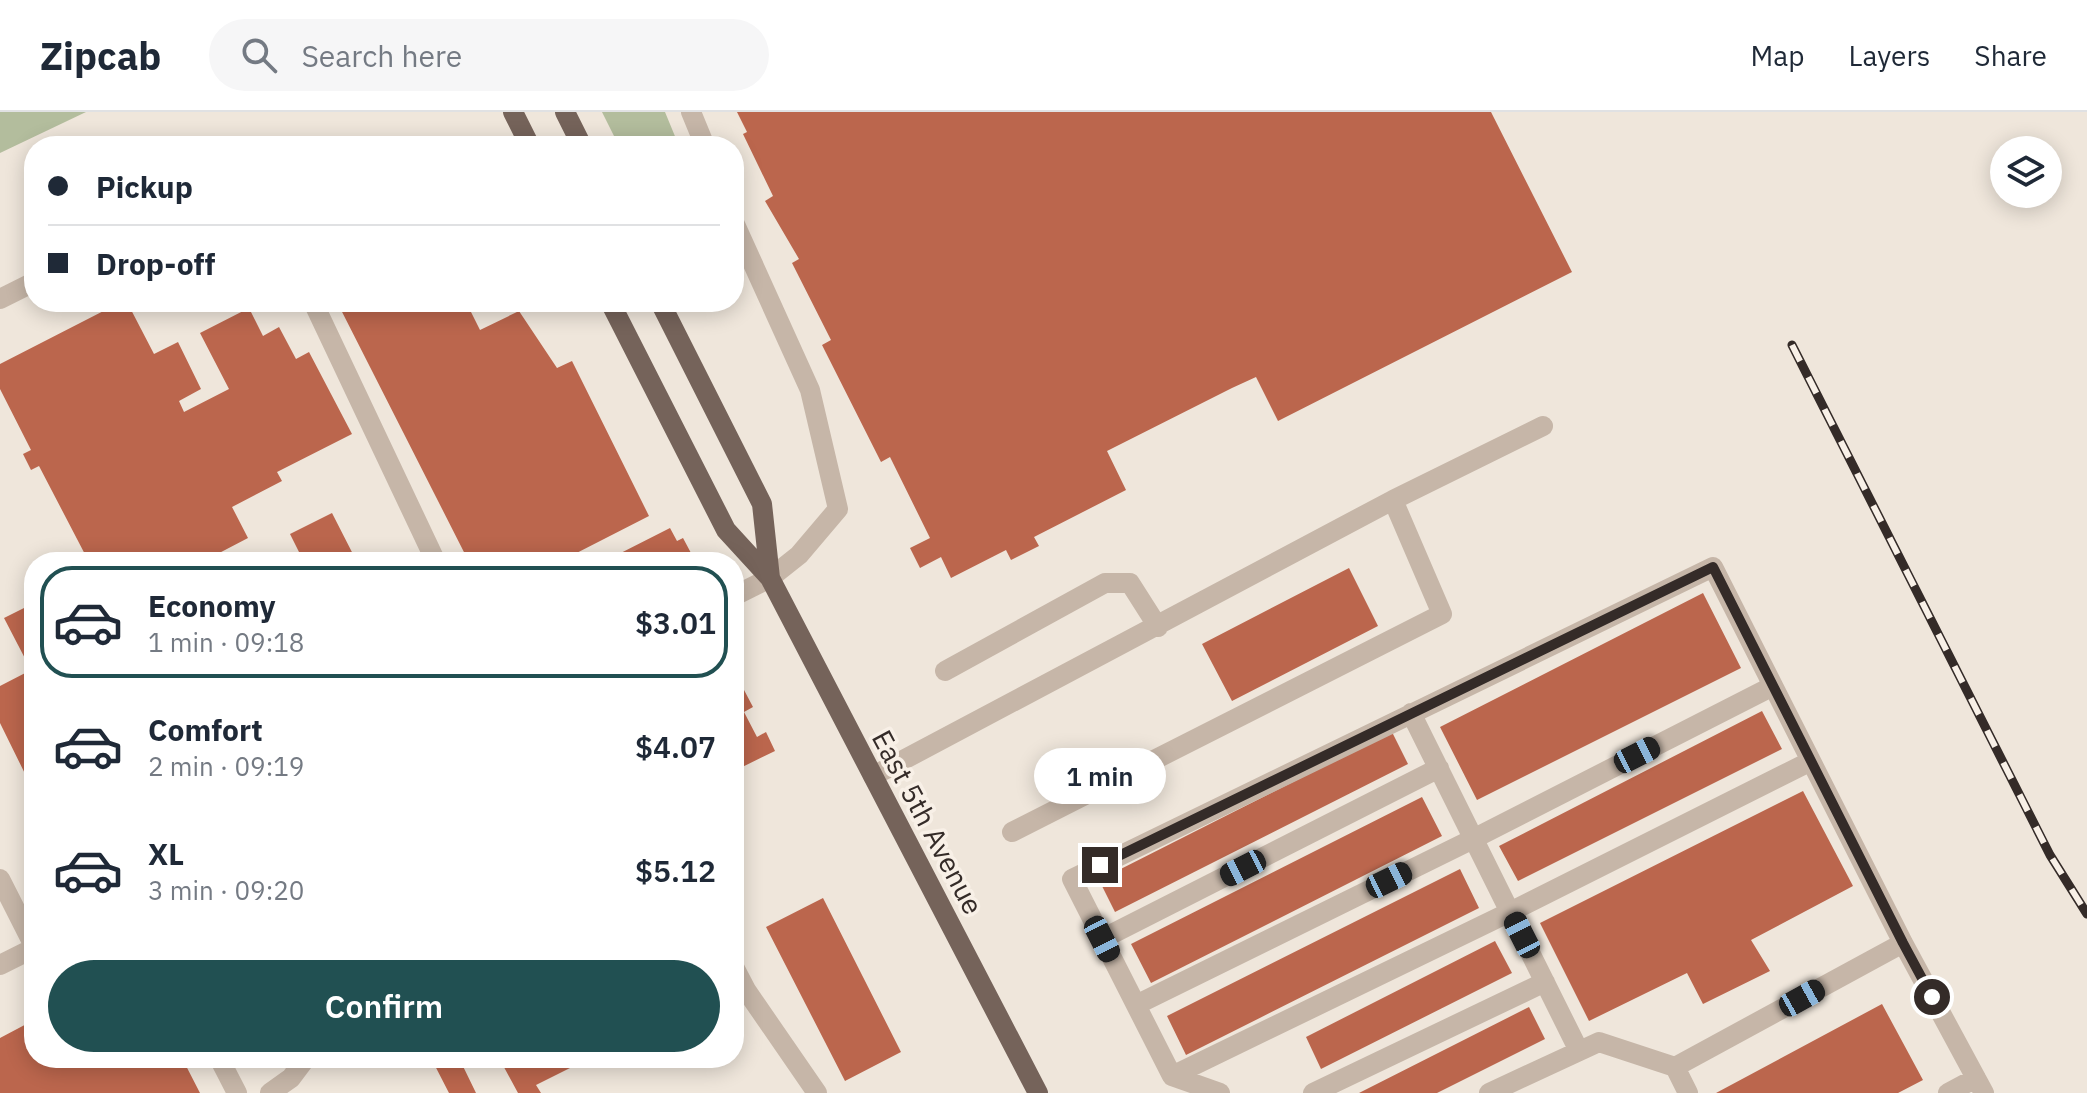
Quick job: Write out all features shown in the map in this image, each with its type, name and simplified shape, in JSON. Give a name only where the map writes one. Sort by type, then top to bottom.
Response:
[{"type":"main road","points":[[513,112],[525,136]]},
{"type":"main road","points":[[565,112],[577,136]]},
{"type":"main road","name":"East 5th Avenue","points":[[615,312],[726,530],[770,578],[1035,1092]]},
{"type":"main road","name":"East 5th Avenue","points":[[665,312],[762,504],[770,578]]},
{"type":"street","points":[[691,112],[701,136]]},
{"type":"street","points":[[744,244],[810,390],[838,509],[799,555],[770,578],[744,591]]},
{"type":"street","points":[[0,299],[24,287]]},
{"type":"street","points":[[318,312],[431,552]]},
{"type":"street","points":[[873,776],[1393,500],[1543,426]]},
{"type":"street","points":[[1012,832],[1442,614],[1393,500]]},
{"type":"street","points":[[1220,1093],[1172,1076],[1072,879],[1713,567],[1903,943],[1980,1086],[1948,1093]]},
{"type":"street","points":[[945,671],[1105,583],[1130,583],[1158,627]]},
{"type":"street","points":[[1136,1005],[1473,839],[1773,686]]},
{"type":"street","points":[[1411,713],[1579,1051]]},
{"type":"street","points":[[1172,1076],[1811,761]]},
{"type":"street","points":[[1102,939],[1439,768]]},
{"type":"street","points":[[0,879],[24,927]]},
{"type":"street","points":[[1675,1067],[1903,943]]},
{"type":"street","points":[[0,965],[24,952]]},
{"type":"street","points":[[1313,1093],[1545,982]]},
{"type":"street","points":[[744,986],[817,1093]]},
{"type":"street","points":[[1489,1093],[1599,1042],[1675,1067],[1688,1093]]},
{"type":"street","points":[[224,1068],[237,1093]]},
{"type":"street","points":[[270,1093],[291,1078],[298,1068]]},
{"type":"green space","points":[[0,112],[86,112],[36,136],[24,136],[24,142],[0,153]]},
{"type":"green space","points":[[602,112],[665,112],[675,136],[614,136]]},
{"type":"building","points":[[737,112],[1491,112],[1572,272],[1278,421],[1256,377],[1232,388],[1107,451],[1126,490],[1034,537],[1039,546],[1011,560],[1006,550],[951,578],[941,557],[920,568],[910,548],[930,538],[890,457],[881,462],[822,345],[831,340],[792,263],[799,259],[765,201],[773,196],[743,134],[747,132]]},
{"type":"building","points":[[101,312],[132,312],[154,354],[178,342],[201,389],[179,401],[184,412],[229,389],[200,333],[241,312],[251,312],[263,336],[279,327],[296,359],[309,352],[352,434],[277,472],[282,481],[232,507],[248,538],[221,552],[84,552],[39,466],[31,470],[23,454],[31,450],[0,389],[0,364]]},
{"type":"building","points":[[342,312],[471,312],[480,330],[520,312],[557,368],[572,361],[649,516],[579,552],[464,552]]},
{"type":"building","points":[[332,513],[352,552],[299,552],[290,534]]},
{"type":"building","points":[[670,528],[677,541],[683,538],[690,552],[623,552]]},
{"type":"building","points":[[1349,568],[1378,626],[1232,701],[1202,644]]},
{"type":"building","points":[[1703,593],[1741,668],[1477,800],[1440,727]]},
{"type":"building","points":[[24,608],[24,657],[4,618]]},
{"type":"building","points":[[24,674],[24,772],[0,723],[0,686]]},
{"type":"building","points":[[744,690],[753,707],[744,712]]},
{"type":"building","points":[[1762,711],[1782,749],[1518,881],[1499,846]]},
{"type":"building","points":[[744,712],[757,737],[766,732],[775,751],[744,766]]},
{"type":"building","points":[[1392,732],[1408,764],[1115,912],[1099,880]]},
{"type":"building","points":[[1803,791],[1853,886],[1751,940],[1770,971],[1703,1004],[1687,973],[1589,1021],[1540,923]]},
{"type":"building","points":[[1422,797],[1442,836],[1151,983],[1131,944]]},
{"type":"building","points":[[1460,869],[1479,908],[1186,1055],[1167,1016]]},
{"type":"building","points":[[823,898],[901,1052],[845,1081],[766,927]]},
{"type":"building","points":[[1495,941],[1512,973],[1321,1069],[1306,1037]]},
{"type":"building","points":[[1882,1004],[1923,1080],[1898,1093],[1716,1093]]},
{"type":"building","points":[[1529,1007],[1545,1039],[1437,1093],[1359,1093]]},
{"type":"building","points":[[24,1025],[24,1068],[187,1068],[200,1093],[0,1093],[0,1038]]},
{"type":"building","points":[[436,1068],[464,1068],[476,1093],[449,1093]]},
{"type":"building","points":[[504,1068],[570,1068],[536,1085],[541,1093],[518,1093]]},
{"type":"railway","points":[[1792,345],[2050,855],[2087,914]]},
{"type":"route","points":[[1100,865],[1713,567],[1932,997]]}]
